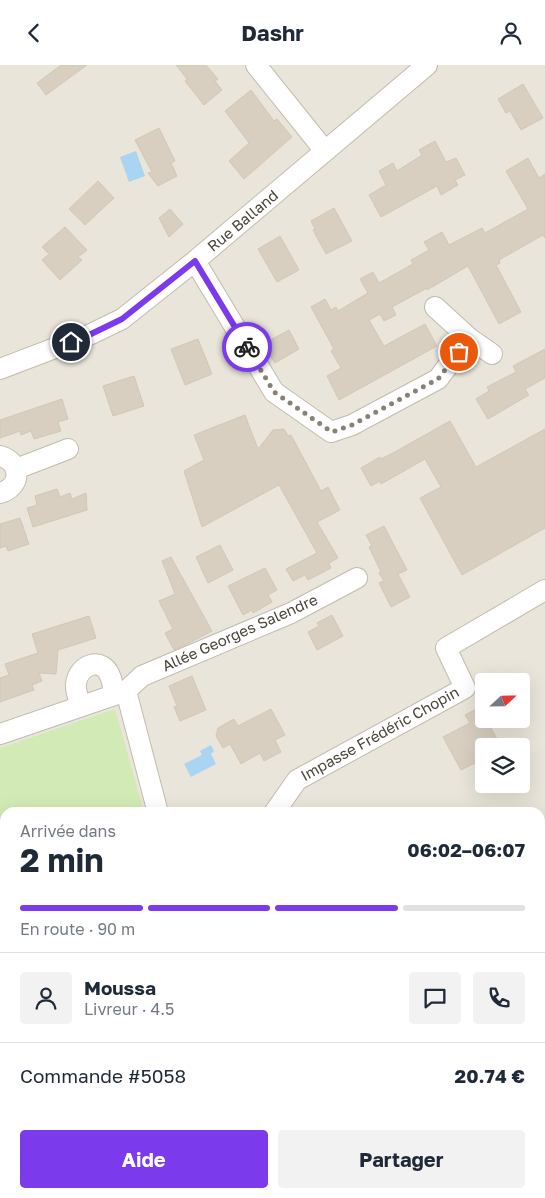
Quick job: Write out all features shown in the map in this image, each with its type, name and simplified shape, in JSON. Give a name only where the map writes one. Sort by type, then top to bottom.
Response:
[{"type":"street","points":[[256,65],[325,151]]},
{"type":"street","name":"Rue Balland","points":[[0,369],[89,335],[122,319],[195,261],[428,65]]},
{"type":"street","points":[[195,261],[274,392],[332,432],[352,425],[438,379],[469,338]]},
{"type":"street","points":[[434,307],[469,338],[492,354]]},
{"type":"street","points":[[16,469],[68,449]]},
{"type":"street","points":[[0,456],[12,461],[16,469],[14,484],[10,489],[0,493]]},
{"type":"street","name":"Allée Georges Salendre","points":[[120,693],[142,676],[291,613],[357,578]]},
{"type":"street","name":"Impasse Frédéric Chopin","points":[[278,807],[296,780],[465,688],[446,648],[545,590]]},
{"type":"street","points":[[81,706],[75,686],[77,676],[82,668],[96,664],[105,668],[120,693],[156,807]]},
{"type":"street","points":[[0,734],[120,693]]},
{"type":"shaded area","points":[[0,65],[545,65],[545,807],[0,807]]},
{"type":"green space","points":[[115,709],[143,807],[0,807],[0,748]]},
{"type":"water","points":[[136,151],[145,176],[129,182],[120,157]]},
{"type":"water","points":[[211,745],[214,751],[211,754],[216,764],[191,777],[184,764],[202,755],[200,751]]},
{"type":"building","points":[[61,65],[87,65],[46,95],[37,83]]},
{"type":"building","points":[[176,65],[206,65],[218,79],[215,81],[222,90],[204,105],[185,81],[187,79]]},
{"type":"building","points":[[523,84],[543,118],[521,130],[510,111],[506,113],[498,99]]},
{"type":"building","points":[[251,90],[274,121],[277,119],[292,137],[244,179],[229,161],[249,143],[225,111]]},
{"type":"building","points":[[159,128],[175,161],[171,163],[177,176],[158,186],[148,173],[152,172],[135,140]]},
{"type":"building","points":[[435,141],[446,162],[456,158],[465,175],[455,180],[458,185],[441,195],[437,186],[381,217],[369,195],[386,185],[379,171],[393,163],[397,171],[422,155],[419,150]]},
{"type":"building","points":[[528,158],[539,178],[545,174],[545,238],[543,235],[499,260],[500,263],[496,265],[521,312],[499,324],[468,266],[427,290],[427,288],[392,307],[396,315],[384,321],[380,314],[369,320],[384,346],[425,324],[437,346],[339,400],[327,376],[341,368],[331,351],[334,349],[311,307],[325,299],[331,310],[336,307],[338,311],[368,293],[360,279],[373,272],[379,283],[413,264],[411,260],[429,250],[424,242],[442,232],[449,245],[482,228],[485,233],[528,209],[506,171]]},
{"type":"building","points":[[98,181],[114,198],[85,225],[69,209]]},
{"type":"building","points":[[334,208],[352,241],[326,254],[313,230],[315,229],[311,221]]},
{"type":"building","points":[[170,209],[183,224],[169,237],[159,218]]},
{"type":"building","points":[[65,227],[87,250],[78,257],[82,260],[60,280],[42,260],[49,254],[42,247]]},
{"type":"building","points":[[280,236],[299,270],[277,282],[258,249]]},
{"type":"building","points":[[289,330],[299,349],[275,363],[263,344]]},
{"type":"building","points":[[198,339],[212,374],[185,385],[171,349]]},
{"type":"building","points":[[545,349],[545,378],[525,389],[529,395],[488,419],[476,399],[489,391],[487,387],[516,372],[513,366]]},
{"type":"building","points":[[134,376],[144,406],[113,416],[103,386]]},
{"type":"building","points":[[62,399],[68,419],[58,422],[61,431],[34,439],[31,431],[21,435],[20,431],[0,438],[0,420]]},
{"type":"building","points":[[245,415],[258,449],[273,430],[284,429],[288,436],[291,435],[321,491],[328,487],[340,510],[317,522],[338,558],[329,563],[331,568],[308,580],[305,575],[293,581],[286,569],[317,553],[279,485],[202,527],[184,471],[204,460],[194,435]]},
{"type":"building","points":[[450,421],[476,467],[545,429],[545,528],[462,575],[420,498],[441,487],[425,459],[381,484],[380,481],[371,486],[361,468],[380,457],[381,459],[393,453]]},
{"type":"building","points":[[57,489],[60,497],[70,493],[72,499],[86,493],[87,510],[33,527],[27,508],[37,505],[35,496]]},
{"type":"building","points":[[20,518],[29,544],[8,551],[6,546],[0,548],[0,524]]},
{"type":"building","points":[[384,526],[407,570],[398,574],[410,597],[391,607],[379,583],[384,581],[379,573],[381,572],[369,547],[372,546],[366,535]]},
{"type":"building","points":[[220,545],[233,570],[208,583],[196,557]]},
{"type":"building","points":[[171,557],[212,631],[174,650],[165,633],[173,629],[159,601],[175,594],[162,561]]},
{"type":"building","points":[[265,568],[277,590],[268,595],[272,602],[253,613],[252,610],[243,615],[228,586]]},
{"type":"building","points":[[332,615],[343,636],[317,650],[308,632],[319,626],[317,623]]},
{"type":"building","points":[[89,616],[96,638],[58,650],[56,674],[39,673],[42,681],[32,685],[34,690],[0,702],[0,678],[9,675],[5,664],[38,653],[32,634]]},
{"type":"building","points":[[192,676],[206,710],[180,721],[174,707],[177,706],[169,686]]},
{"type":"building","points":[[271,709],[285,735],[275,740],[281,752],[264,761],[260,753],[241,764],[230,744],[223,748],[216,736],[218,728],[234,719],[238,726]]},
{"type":"building","points":[[475,710],[475,728],[491,728],[496,738],[475,738],[475,763],[461,770],[443,737],[470,723],[465,715]]},
{"type":"way so far","points":[[247,347],[274,392],[332,432],[352,425],[438,379],[459,352]]},
{"type":"route","points":[[71,342],[122,319],[195,261],[247,347]]}]
